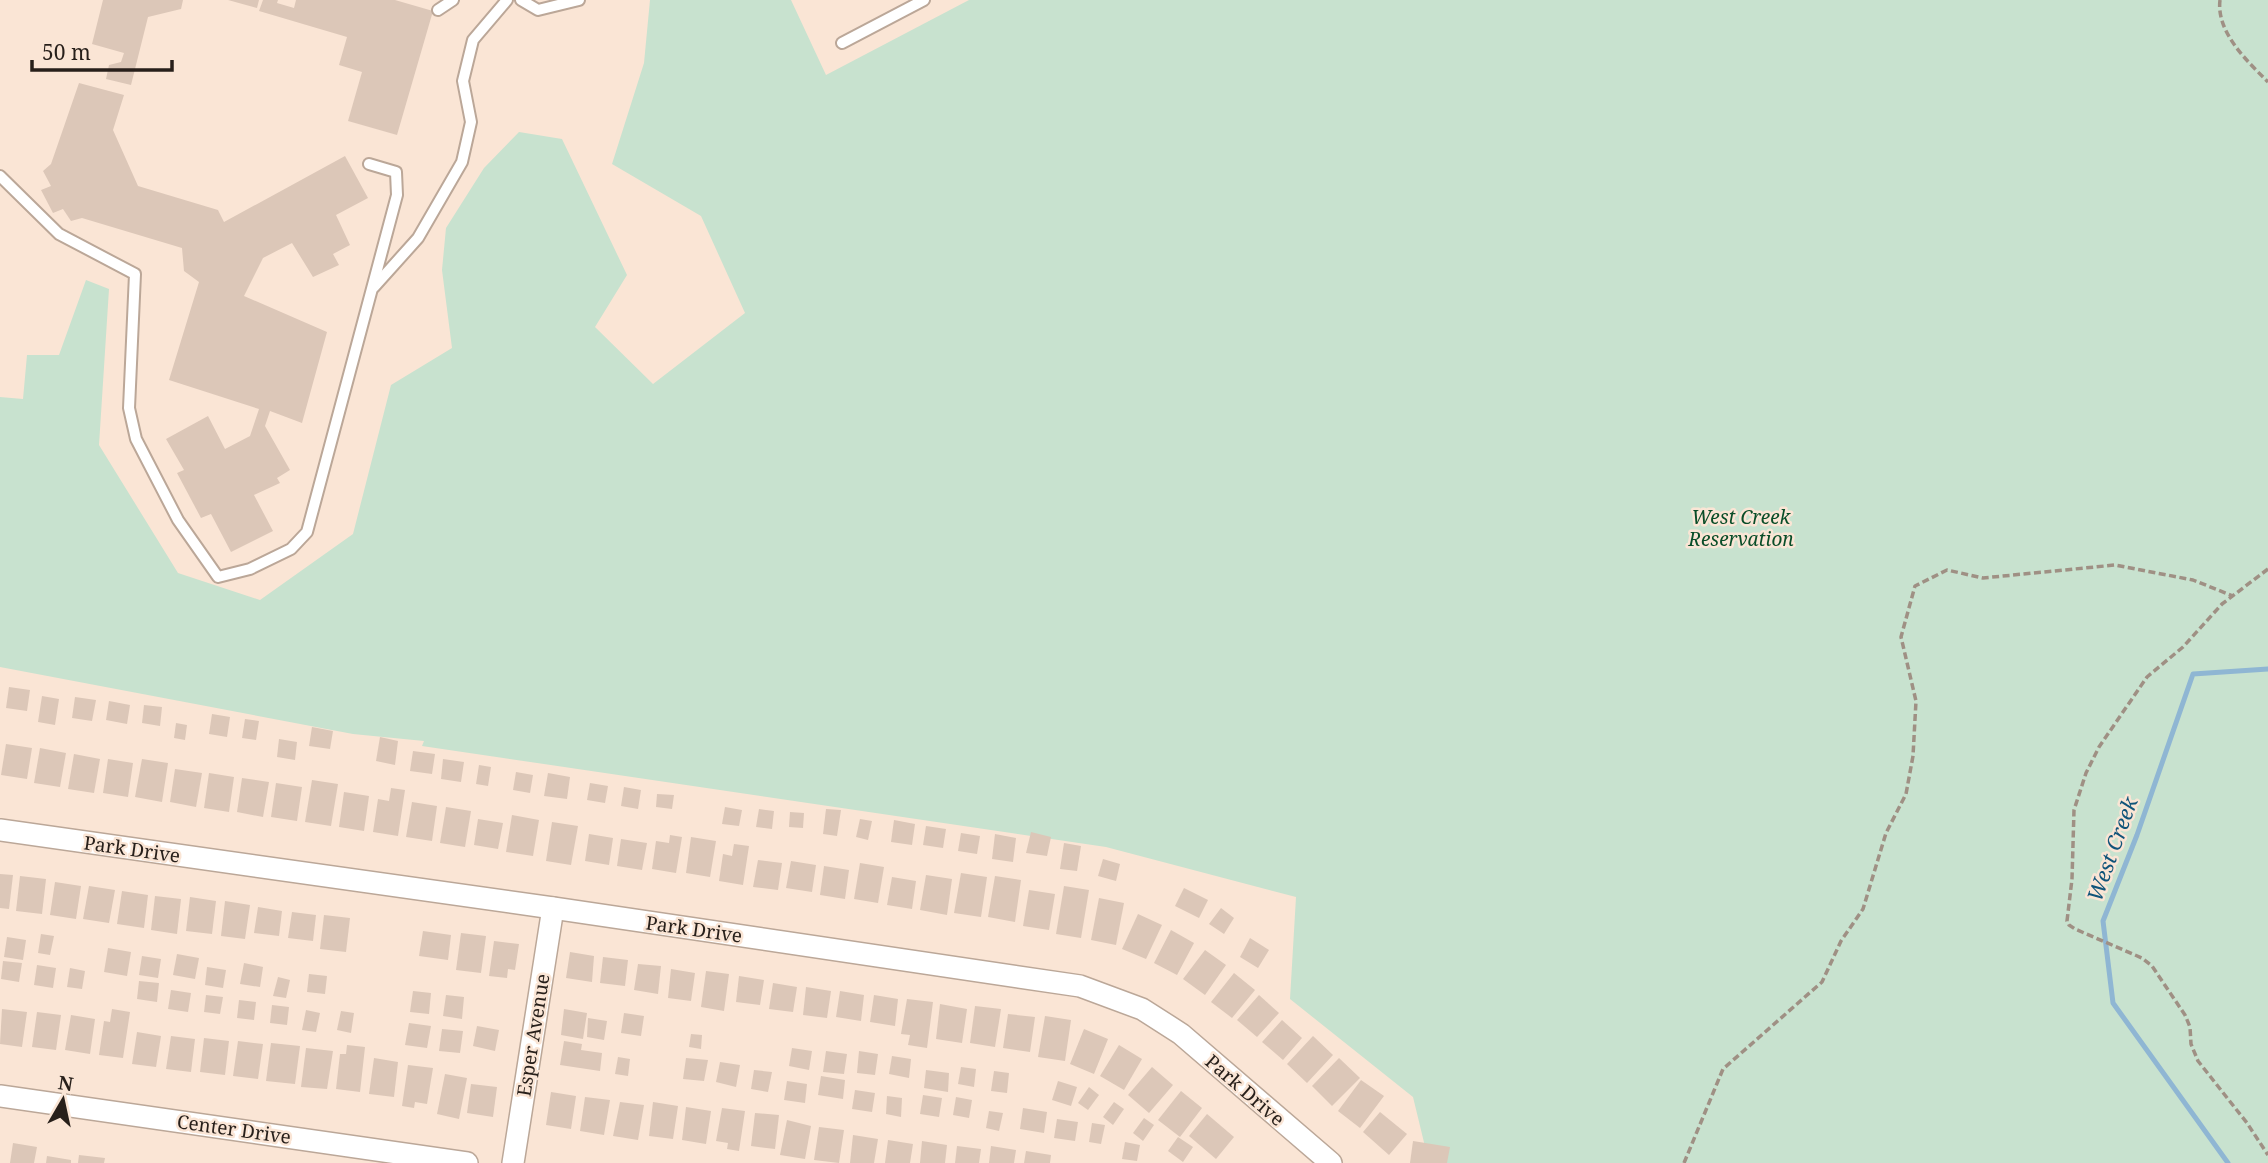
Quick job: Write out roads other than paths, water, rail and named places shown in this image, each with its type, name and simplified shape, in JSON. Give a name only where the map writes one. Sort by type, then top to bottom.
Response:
[{"type":"street","name":"Park Drive","points":[[0,830],[1080,986],[1142,1009],[1181,1034],[1331,1163]]},
{"type":"street","name":"Esper Avenue","points":[[513,1163],[553,908]]},
{"type":"street","name":"Center Drive","points":[[0,1096],[467,1163]]},
{"type":"lane","points":[[438,10],[453,0]]},
{"type":"lane","points":[[372,289],[418,238],[462,162],[471,122],[463,82],[473,40],[507,0]]},
{"type":"lane","points":[[521,0],[538,10],[579,0]]},
{"type":"lane","points":[[842,43],[924,0]]},
{"type":"lane","points":[[0,176],[59,234],[135,274],[129,408],[136,439],[178,520],[218,577],[250,569],[291,549],[307,532],[397,195],[396,172],[369,164]]},
{"type":"waterway","name":"West Creek","points":[[2228,1163],[2113,1003],[2103,921],[2137,835],[2193,674],[2268,669]]},
{"type":"park label","name":"West Creek Reservation","points":[[1741,528]]}]
